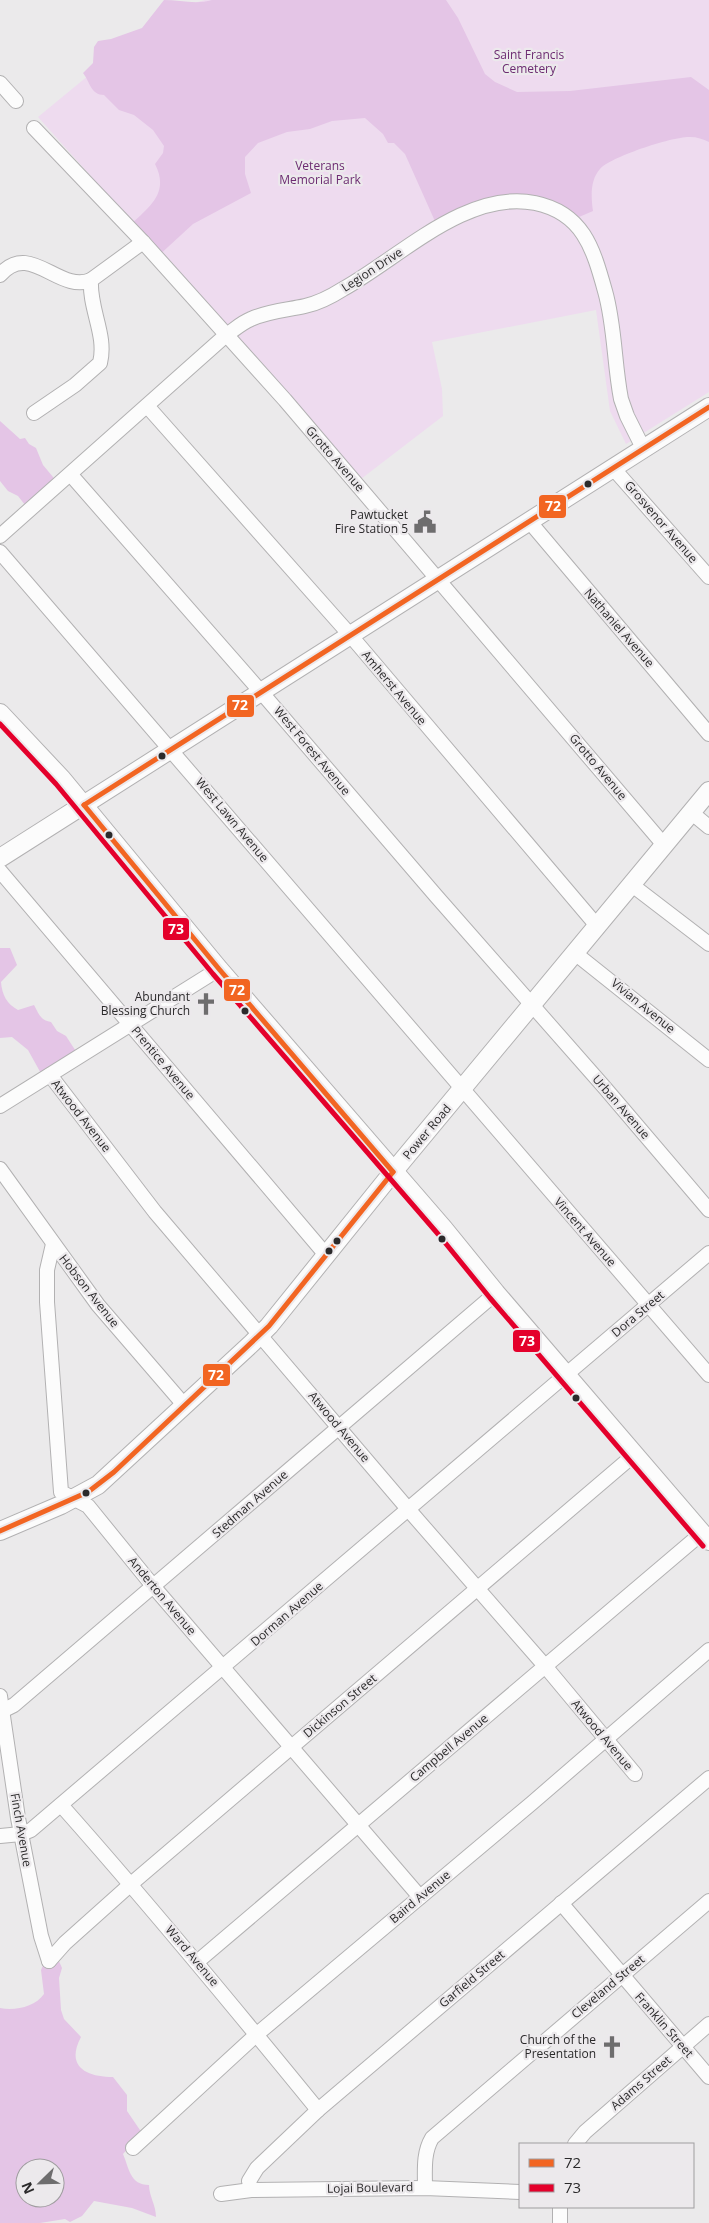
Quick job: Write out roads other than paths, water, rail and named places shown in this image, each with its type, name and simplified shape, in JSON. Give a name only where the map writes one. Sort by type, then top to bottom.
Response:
[{"type":"main road","points":[[0,858],[262,693],[643,448],[707,411]]},
{"type":"main road","points":[[3,722],[84,805],[219,969],[444,1229],[496,1293],[705,1537]]},
{"type":"main road","name":"Power Road","points":[[0,1531],[88,1492],[114,1472],[261,1334],[709,791]]},
{"type":"street","points":[[0,83],[16,101]]},
{"type":"street","name":"Grotto Avenue","points":[[34,128],[143,242],[356,482],[664,845]]},
{"type":"street","name":"Legion Drive","points":[[0,536],[148,407],[225,336],[252,319],[321,301],[344,289],[422,238],[478,208],[512,200],[554,208],[569,217],[588,242],[605,292],[621,399],[643,448]]},
{"type":"street","points":[[0,275],[11,265],[24,262],[75,281],[87,282],[143,242]]},
{"type":"street","points":[[34,413],[75,385],[100,363],[103,346],[91,297],[91,280]]},
{"type":"street","name":"Amherst Avenue","points":[[148,407],[350,636],[598,927]]},
{"type":"street","name":"Grosvenor Avenue","points":[[613,468],[709,578]]},
{"type":"street","name":"West Forest Avenue","points":[[71,475],[262,693],[436,897],[532,1005]]},
{"type":"street","name":"Nathaniel Avenue","points":[[530,521],[709,734]]},
{"type":"street","name":"West Lawn Avenue","points":[[0,552],[462,1089]]},
{"type":"street","points":[[692,813],[709,827]]},
{"type":"street","name":"Prentice Avenue","points":[[0,871],[326,1255]]},
{"type":"street","points":[[632,885],[709,944]]},
{"type":"street","name":"Vivian Avenue","points":[[576,954],[709,1060]]},
{"type":"street","points":[[0,1106],[219,969]]},
{"type":"street","name":"Urban Avenue","points":[[532,1005],[709,1210]]},
{"type":"street","name":"Atwood Avenue","points":[[50,1075],[156,1212],[408,1509],[545,1666],[634,1774]]},
{"type":"street","name":"Vincent Avenue","points":[[462,1089],[709,1375]]},
{"type":"street","name":"Hobson Avenue","points":[[0,1169],[98,1305],[185,1406]]},
{"type":"street","name":"Anderton Avenue","points":[[53,1244],[47,1270],[47,1302],[62,1492],[88,1506],[153,1586],[420,1897]]},
{"type":"street","name":"Dora Street","points":[[566,1375],[709,1253]]},
{"type":"street","name":"Stedman Avenue","points":[[2,1711],[14,1705],[496,1293]]},
{"type":"street","name":"Dorman Avenue","points":[[0,1836],[21,1834],[31,1830],[224,1668],[566,1375]]},
{"type":"street","name":"Dickinson Street","points":[[50,1962],[65,1943],[131,1884],[635,1454]]},
{"type":"street","name":"Campbell Avenue","points":[[197,1962],[545,1666],[705,1537]]},
{"type":"street","name":"Baird Avenue","points":[[133,2148],[256,2034],[420,1897],[709,1650]]},
{"type":"street","name":"Finch Avenue","points":[[0,1696],[21,1834],[41,1936],[50,1962]]},
{"type":"street","name":"Garfield Street","points":[[251,2190],[250,2181],[256,2168],[318,2110],[709,1778]]},
{"type":"street","name":"Ward Avenue","points":[[61,1805],[197,1962],[318,2110]]},
{"type":"street","name":"Cleveland Street","points":[[425,2188],[427,2146],[432,2138],[709,1901]]},
{"type":"street","name":"Franklin Street","points":[[561,1903],[621,1976],[709,2077]]},
{"type":"street","name":"Adams Street","points":[[576,2143],[585,2132],[709,2024]]},
{"type":"street","name":"Lojai Boulevard","points":[[221,2194],[251,2190],[425,2188],[519,2192]]},
{"type":"street","points":[[560,2208],[560,2223]]},
{"type":"place","name":"Pawtucket Fire Station 5","points":[[425,522]]},
{"type":"place","name":"Abundant Blessing Church","points":[[206,1004]]},
{"type":"place","name":"Church of the Presentation","points":[[612,2047]]},
{"type":"park label","name":"Saint Francis Cemetery","points":[[529,62]]},
{"type":"park label","name":"Veterans Memorial Park","points":[[320,173]]}]
